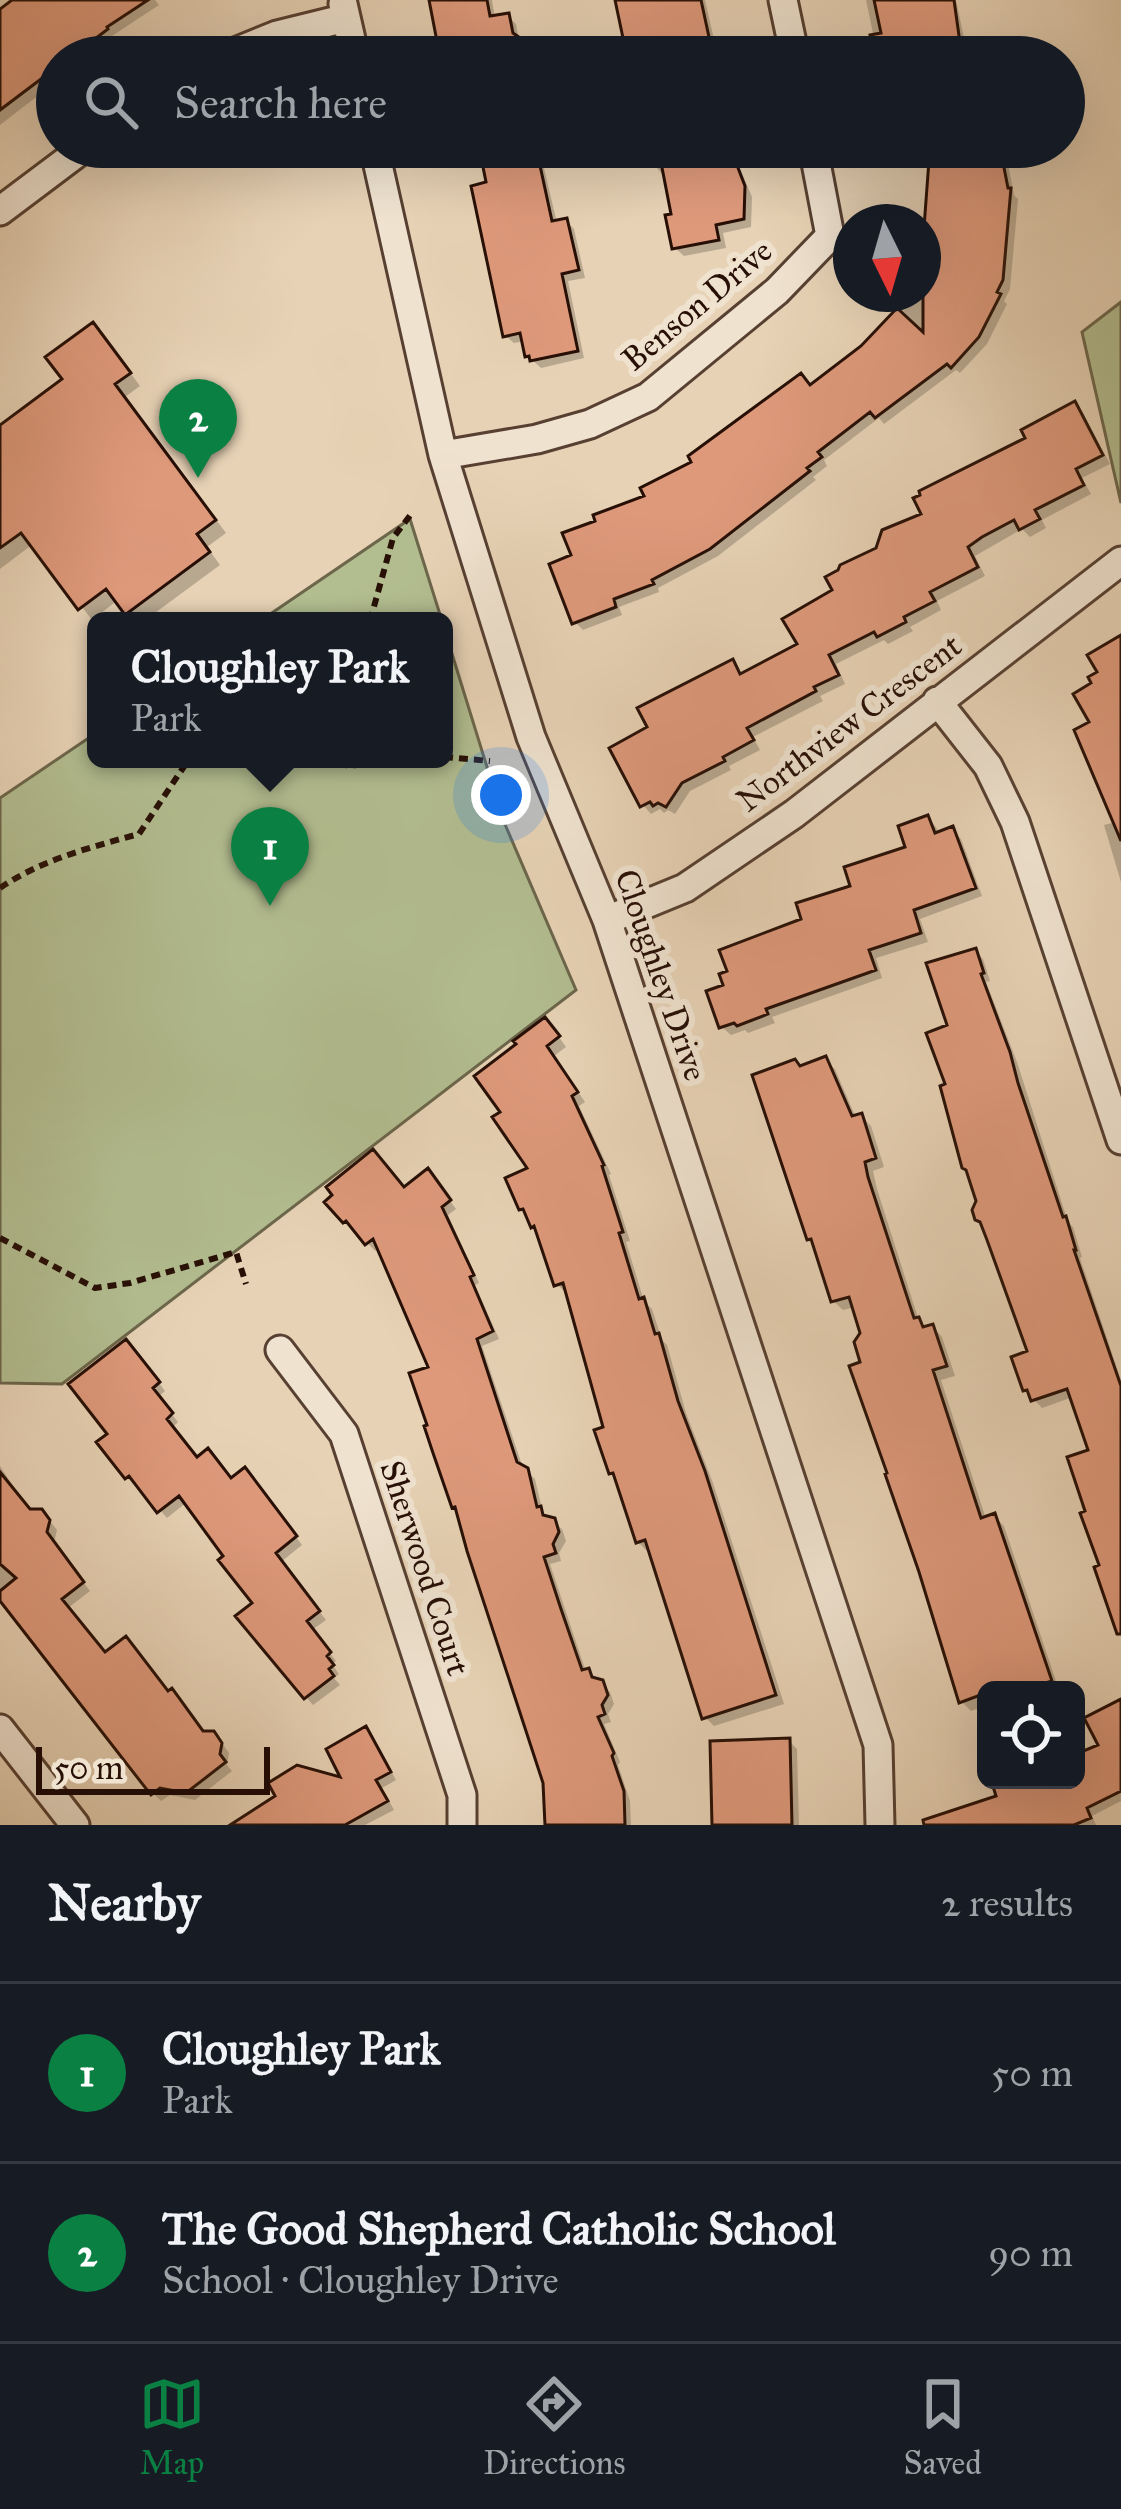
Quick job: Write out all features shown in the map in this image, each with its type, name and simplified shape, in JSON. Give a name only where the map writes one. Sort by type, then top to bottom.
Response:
[{"type":"street","points":[[783,0],[791,36]]},
{"type":"street","points":[[276,36],[344,9]]},
{"type":"street","points":[[0,211],[57,168]]},
{"type":"street","name":"Cloughley Drive","points":[[379,168],[443,455],[531,737],[608,920],[878,1745],[880,1825]]},
{"type":"street","name":"Benson Drive","points":[[443,455],[590,424],[648,397],[777,291],[830,236],[817,168]]},
{"type":"street","name":"Northview Crescent","points":[[608,920],[685,888],[794,814],[1121,561]]},
{"type":"street","points":[[937,701],[988,766],[1015,823],[1121,1140]]},
{"type":"street","name":"Sherwood Court","points":[[280,1350],[344,1434],[462,1795],[462,1825]]},
{"type":"street","points":[[0,1729],[75,1825]]},
{"type":"path","points":[[372,612],[393,538],[412,513]]},
{"type":"path","points":[[453,758],[490,761]]},
{"type":"path","points":[[0,888],[19,875],[86,848],[139,834],[183,768]]},
{"type":"path","points":[[0,1238],[95,1288],[236,1252],[246,1284]]},
{"type":"green space","points":[[1121,302],[1121,503],[1082,332]]},
{"type":"green space","points":[[410,519],[439,612],[273,612]]},
{"type":"green space","points":[[453,657],[504,822],[576,990],[62,1384],[0,1383],[0,798],[87,739],[87,768],[453,768]]},
{"type":"building","points":[[12,0],[148,0],[99,36],[36,36],[36,83],[0,110],[0,9]]},
{"type":"building","points":[[429,0],[487,0],[490,16],[509,13],[517,36],[436,36]]},
{"type":"building","points":[[615,0],[701,0],[709,36],[623,36]]},
{"type":"building","points":[[874,0],[954,0],[959,36],[870,36],[881,33]]},
{"type":"building","points":[[483,168],[541,168],[552,221],[567,218],[579,270],[562,274],[578,351],[530,361],[520,333],[503,337],[471,186],[486,182]]},
{"type":"building","points":[[662,168],[738,168],[745,186],[744,219],[716,225],[719,240],[672,249],[665,215],[671,214]]},
{"type":"building","points":[[928,168],[1004,168],[1011,188],[1003,280],[997,292],[1001,294],[979,337],[951,368],[947,364],[875,418],[870,412],[818,452],[822,457],[807,468],[810,471],[710,549],[652,580],[654,584],[614,599],[616,607],[572,624],[549,564],[571,555],[562,533],[595,521],[593,515],[644,496],[640,488],[691,462],[688,456],[801,373],[810,385],[861,346],[893,312],[901,312],[923,332],[923,312],[941,312],[941,204],[926,204]]},
{"type":"building","points":[[93,322],[131,373],[115,384],[216,520],[197,534],[210,552],[129,612],[123,612],[106,589],[78,610],[21,533],[0,548],[0,425],[62,379],[45,357]]},
{"type":"building","points":[[1075,401],[1103,455],[1076,469],[1084,485],[1035,510],[1040,519],[1019,530],[1014,520],[968,547],[978,567],[930,592],[935,601],[904,617],[906,622],[829,655],[839,675],[747,728],[754,740],[682,783],[666,807],[650,802],[640,807],[609,748],[647,727],[637,708],[733,659],[740,674],[797,644],[782,619],[832,590],[825,577],[876,548],[882,530],[921,514],[913,498],[919,491],[1025,438],[1021,430]]},
{"type":"building","points":[[1121,635],[1121,841],[1074,730],[1089,722],[1073,694],[1091,683],[1088,677],[1097,672],[1087,655]]},
{"type":"building","points":[[928,815],[935,833],[953,826],[976,888],[914,910],[921,933],[869,950],[876,970],[766,1009],[768,1014],[737,1026],[719,1028],[706,991],[723,985],[719,974],[727,971],[719,950],[801,919],[796,903],[850,886],[844,867],[905,847],[898,826]]},
{"type":"building","points":[[976,948],[1121,1386],[1121,1634],[1117,1634],[1094,1567],[1099,1565],[1067,1457],[1088,1450],[1067,1389],[1031,1401],[1027,1390],[1023,1391],[1011,1357],[1027,1351],[980,1222],[975,1220],[976,1201],[962,1168],[940,1086],[945,1084],[926,1033],[947,1025],[926,963]]},
{"type":"building","points":[[545,1017],[560,1036],[547,1046],[578,1092],[572,1096],[604,1165],[639,1299],[644,1297],[655,1334],[659,1333],[776,1695],[702,1719],[645,1540],[636,1543],[594,1430],[603,1427],[563,1283],[554,1286],[534,1226],[531,1228],[523,1209],[519,1210],[505,1178],[527,1168],[492,1117],[500,1112],[474,1076]]},
{"type":"building","points":[[826,1056],[852,1116],[862,1113],[876,1158],[865,1162],[868,1177],[914,1318],[919,1317],[923,1327],[933,1324],[947,1366],[933,1370],[981,1518],[995,1513],[1052,1681],[977,1681],[977,1696],[959,1703],[849,1366],[860,1362],[854,1342],[860,1333],[849,1297],[831,1302],[752,1075],[795,1059],[800,1066]]},
{"type":"building","points":[[373,1149],[404,1187],[428,1168],[451,1200],[442,1207],[474,1275],[470,1277],[493,1331],[477,1339],[517,1462],[528,1468],[537,1507],[541,1506],[543,1515],[555,1518],[559,1532],[553,1544],[556,1553],[544,1557],[582,1670],[589,1668],[592,1677],[603,1680],[608,1695],[602,1705],[605,1714],[598,1717],[624,1791],[625,1825],[545,1825],[543,1783],[409,1373],[428,1367],[373,1239],[365,1245],[324,1202],[332,1195],[326,1187]]},
{"type":"building","points":[[126,1339],[160,1382],[153,1388],[173,1413],[167,1419],[197,1457],[208,1448],[231,1478],[245,1467],[297,1536],[276,1553],[320,1611],[307,1621],[331,1652],[327,1656],[334,1665],[329,1669],[334,1676],[304,1699],[235,1616],[252,1603],[218,1560],[223,1556],[179,1496],[157,1513],[96,1442],[107,1434],[68,1384]]},
{"type":"building","points":[[0,1472],[30,1509],[42,1509],[50,1520],[47,1532],[84,1582],[62,1599],[105,1652],[126,1636],[203,1731],[214,1731],[222,1743],[220,1754],[226,1762],[186,1793],[160,1788],[151,1795],[0,1601],[0,1591],[16,1578],[0,1564]]},
{"type":"building","points":[[1121,1699],[1121,1791],[1087,1808],[1091,1818],[1074,1825],[924,1825],[923,1820],[996,1796],[994,1789],[1085,1789],[1085,1750],[1098,1745],[1085,1717]]},
{"type":"building","points":[[366,1726],[391,1772],[376,1780],[388,1801],[345,1825],[230,1825],[275,1796],[268,1783],[297,1765],[340,1777],[326,1749]]},
{"type":"building","points":[[790,1738],[792,1825],[712,1825],[710,1741]]},
{"type":"place","name":"The Good Shepherd Catholic School","points":[[198,478]]},
{"type":"place","name":"Cloughley Park","points":[[270,906]]}]
